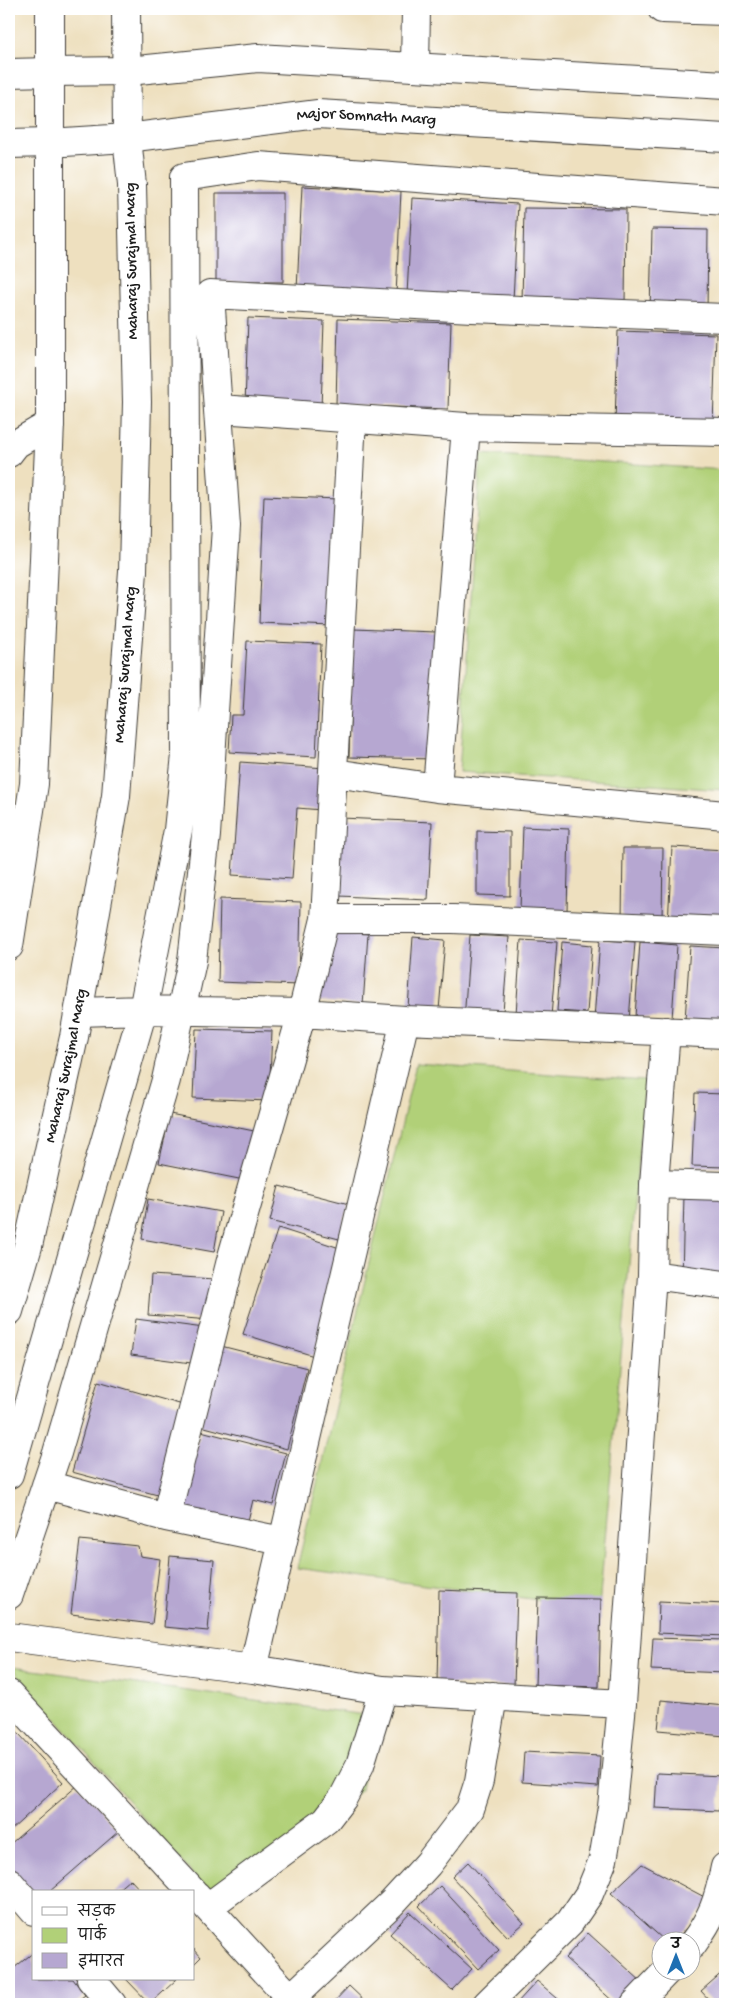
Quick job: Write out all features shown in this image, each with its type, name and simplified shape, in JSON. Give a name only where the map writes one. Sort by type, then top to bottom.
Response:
[{"type":"street","points":[[9,946],[34,784],[50,424],[50,9]]},
{"type":"street","name":"Maharaj Surajmal Marg","points":[[9,1312],[28,1246],[78,1012],[116,796],[134,571],[137,402],[132,185],[127,138],[128,71],[126,9]]},
{"type":"street","points":[[414,67],[416,9]]},
{"type":"street","points":[[662,9],[725,11]]},
{"type":"street","points":[[9,73],[128,71],[258,58],[725,85]]},
{"type":"street","name":"Major Somnath Marg","points":[[9,144],[127,138],[318,114],[725,138]]},
{"type":"street","points":[[9,1474],[143,1010],[178,830],[186,755],[184,177],[258,166],[725,201]]},
{"type":"street","points":[[9,1595],[46,1485],[166,1080],[192,961],[206,834],[226,527],[220,409],[210,294],[472,308],[725,318]]},
{"type":"street","points":[[220,409],[466,427],[725,432]]},
{"type":"street","points":[[166,1517],[232,1260],[302,1013],[325,918],[352,420]]},
{"type":"street","points":[[9,453],[16,444],[50,424]]},
{"type":"street","points":[[436,788],[466,427]]},
{"type":"street","points":[[334,773],[436,788],[725,816]]},
{"type":"street","points":[[325,918],[453,918],[725,931]]},
{"type":"street","points":[[78,1012],[181,1010],[302,1013],[404,1020],[725,1034]]},
{"type":"street","points":[[254,1668],[404,1020]]},
{"type":"street","points":[[487,2004],[570,1922],[588,1894],[603,1860],[611,1816],[622,1704],[652,1275],[654,1184],[666,1031]]},
{"type":"street","points":[[654,1184],[725,1186]]},
{"type":"street","points":[[652,1275],[725,1285]]},
{"type":"street","points":[[46,1485],[166,1517],[282,1541]]},
{"type":"street","points":[[9,1637],[254,1668],[384,1690],[622,1704]]},
{"type":"street","points":[[384,1690],[360,1765],[343,1798],[326,1820],[198,1897],[294,2001],[392,1903],[428,1864],[470,1809],[479,1781],[493,1696]]},
{"type":"street","points":[[9,1694],[191,1890]]},
{"type":"street","points":[[702,1931],[710,1919],[720,1893],[725,1867]]},
{"type":"street","points":[[9,1882],[32,1909]]},
{"type":"street","points":[[92,1980],[112,2004]]},
{"type":"street","points":[[635,2004],[658,1980]]},
{"type":"green space","points":[[481,454],[725,470],[725,790],[459,772]]},
{"type":"green space","points":[[416,1064],[645,1081],[599,1608],[297,1568]]},
{"type":"green space","points":[[11,1667],[373,1716],[361,1790],[223,1909]]},
{"type":"building","points":[[302,186],[401,191],[396,295],[297,290]]},
{"type":"building","points":[[216,193],[283,193],[283,282],[216,282]]},
{"type":"building","points":[[412,198],[518,204],[513,300],[407,295]]},
{"type":"building","points":[[524,208],[626,209],[625,305],[522,303]]},
{"type":"building","points":[[652,229],[708,230],[707,313],[650,312]]},
{"type":"building","points":[[248,318],[324,321],[321,409],[245,406]]},
{"type":"building","points":[[338,319],[451,323],[448,409],[336,405]]},
{"type":"building","points":[[618,331],[716,334],[713,425],[615,422]]},
{"type":"building","points":[[264,496],[338,499],[332,626],[259,623]]},
{"type":"building","points":[[353,629],[436,632],[432,759],[349,757]]},
{"type":"building","points":[[247,641],[321,644],[316,757],[229,752],[231,715],[243,715]]},
{"type":"building","points":[[240,762],[325,768],[322,810],[297,808],[292,879],[232,875]]},
{"type":"building","points":[[341,818],[432,822],[428,900],[339,896]]},
{"type":"building","points":[[523,827],[569,829],[567,911],[520,909]]},
{"type":"building","points":[[477,831],[510,832],[510,896],[477,895]]},
{"type":"building","points":[[672,847],[725,850],[725,927],[668,924]]},
{"type":"building","points":[[623,848],[663,848],[662,920],[622,920]]},
{"type":"building","points":[[220,899],[301,902],[299,985],[218,982]]},
{"type":"building","points":[[324,931],[368,934],[363,1005],[319,1001]]},
{"type":"building","points":[[470,935],[509,937],[502,1024],[464,1021]]},
{"type":"building","points":[[413,937],[445,940],[439,1010],[408,1008]]},
{"type":"building","points":[[521,940],[557,942],[551,1017],[516,1014]]},
{"type":"building","points":[[600,940],[635,942],[629,1021],[594,1019]]},
{"type":"building","points":[[562,942],[592,945],[587,1013],[557,1011]]},
{"type":"building","points":[[640,942],[677,945],[672,1019],[635,1017]]},
{"type":"building","points":[[690,946],[725,948],[721,1023],[685,1020]]},
{"type":"building","points":[[196,1029],[272,1031],[269,1101],[193,1098]]},
{"type":"building","points":[[695,1093],[725,1094],[725,1167],[692,1166]]},
{"type":"building","points":[[170,1114],[254,1131],[244,1180],[159,1163]]},
{"type":"building","points":[[279,1186],[349,1204],[339,1239],[270,1221]]},
{"type":"building","points":[[684,1195],[725,1196],[725,1280],[682,1279]]},
{"type":"building","points":[[148,1199],[221,1212],[214,1252],[142,1239]]},
{"type":"building","points":[[278,1228],[349,1251],[314,1356],[243,1334]]},
{"type":"building","points":[[151,1275],[214,1279],[210,1320],[148,1315]]},
{"type":"building","points":[[136,1319],[204,1328],[199,1364],[131,1355]]},
{"type":"building","points":[[221,1346],[307,1368],[287,1449],[201,1426]]},
{"type":"building","points":[[98,1381],[190,1407],[165,1497],[72,1472]]},
{"type":"building","points":[[201,1431],[286,1453],[273,1505],[253,1500],[246,1529],[180,1512]]},
{"type":"building","points":[[80,1540],[138,1546],[140,1556],[160,1559],[152,1624],[71,1614]]},
{"type":"building","points":[[170,1556],[214,1560],[208,1631],[164,1627]]},
{"type":"building","points":[[439,1590],[517,1593],[514,1686],[437,1683]]},
{"type":"building","points":[[538,1598],[601,1599],[599,1687],[535,1685]]},
{"type":"building","points":[[659,1601],[725,1604],[725,1636],[658,1633]]},
{"type":"building","points":[[653,1638],[725,1640],[725,1673],[651,1670]]},
{"type":"building","points":[[661,1700],[725,1706],[725,1736],[658,1730]]},
{"type":"building","points":[[9,1723],[63,1782],[9,1832]]},
{"type":"building","points":[[524,1752],[600,1756],[598,1787],[522,1782]]},
{"type":"building","points":[[657,1773],[722,1776],[719,1811],[655,1808]]},
{"type":"building","points":[[78,1785],[119,1831],[51,1890],[32,1890],[9,1869],[9,1845]]},
{"type":"building","points":[[468,1862],[524,1923],[508,1937],[452,1877]]},
{"type":"building","points":[[642,1864],[710,1900],[684,1930],[653,1930],[611,1893]]},
{"type":"building","points":[[130,1879],[140,1890],[117,1890]]},
{"type":"building","points":[[440,1886],[499,1950],[478,1969],[419,1906]]},
{"type":"building","points":[[410,1912],[472,1969],[452,1990],[390,1934]]},
{"type":"building","points":[[588,1933],[642,1982],[622,2004],[616,2004],[565,1958]]},
{"type":"building","points":[[195,1950],[201,1957],[195,1963]]},
{"type":"building","points":[[32,1954],[32,1980],[74,1980],[85,1995],[73,2004],[9,2004],[9,1972]]},
{"type":"building","points":[[725,1970],[725,2004],[713,2004],[701,1991]]},
{"type":"building","points":[[127,1980],[176,1980],[150,2004]]},
{"type":"building","points":[[537,1981],[564,2004],[516,2004]]},
{"type":"building","points":[[349,1986],[368,2004],[332,2004]]}]
